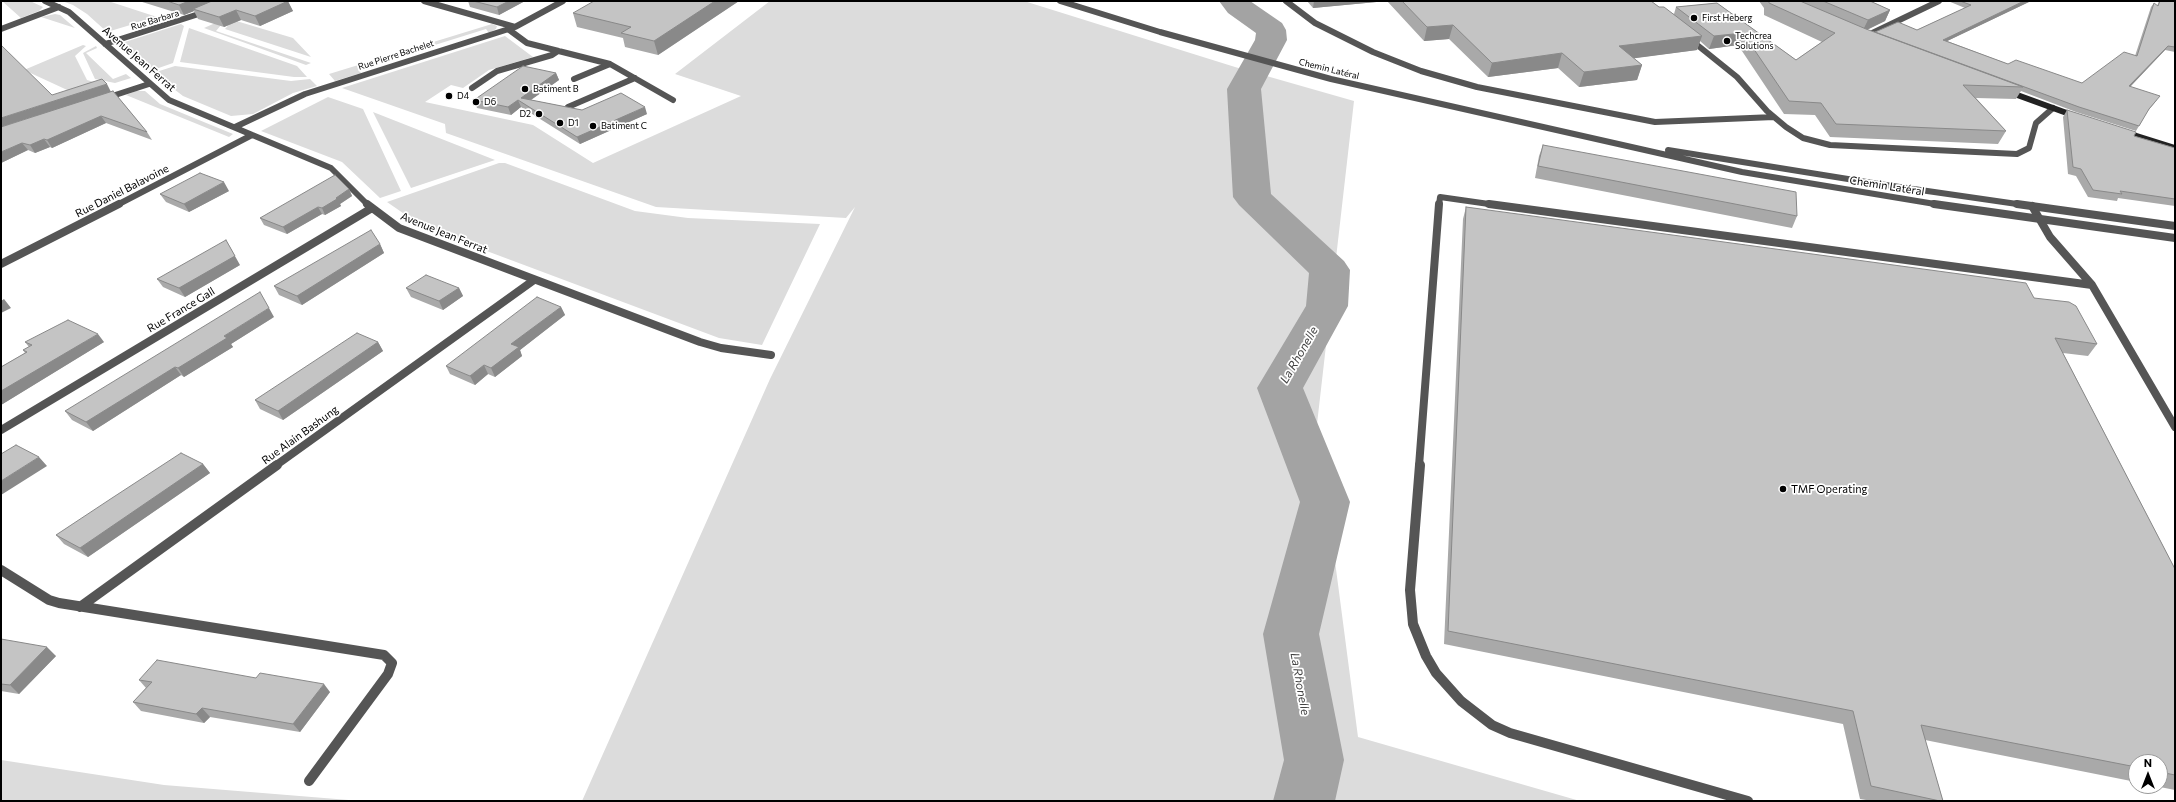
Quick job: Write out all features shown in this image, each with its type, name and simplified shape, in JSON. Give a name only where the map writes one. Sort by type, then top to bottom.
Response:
[{"type":"main road","points":[[1856,34],[1869,40]]},
{"type":"main road","points":[[2002,90],[2081,118]]},
{"type":"main road","points":[[2119,131],[2175,148]]},
{"type":"street","name":"Avenue Jean Ferrat","points":[[45,1],[69,12],[149,84],[174,103],[331,168],[372,208],[392,224],[406,232],[700,342],[721,348],[771,355]]},
{"type":"street","points":[[424,1],[515,27]]},
{"type":"street","name":"Rue Pierre Bachelet","points":[[235,128],[305,94],[515,27],[562,1]]},
{"type":"street","name":"Chemin Latéral","points":[[1060,1],[1160,32],[1297,70],[1430,102],[1754,174],[1916,201],[2175,238]]},
{"type":"street","points":[[1286,1],[1315,23],[1373,52],[1421,71],[1477,87],[1655,122],[1774,117]]},
{"type":"street","points":[[1862,37],[1939,1]]},
{"type":"street","points":[[1,29],[59,7]]},
{"type":"street","name":"Rue Barbara","points":[[105,44],[179,22],[210,10]]},
{"type":"street","points":[[508,29],[527,43],[610,64],[674,100]]},
{"type":"street","points":[[1683,34],[1737,77],[1774,117],[1803,138],[1830,145],[2007,155],[2026,151],[2029,148],[2036,124],[2053,108]]},
{"type":"street","points":[[472,88],[497,71],[552,55],[558,51]]},
{"type":"street","points":[[574,79],[610,64]]},
{"type":"street","points":[[568,107],[635,78]]},
{"type":"street","points":[[98,100],[149,84]]},
{"type":"street","name":"Rue Daniel Balavoine","points":[[1,264],[252,135]]},
{"type":"street","name":"Chemin Latéral","points":[[1598,139],[2032,206],[2175,226]]},
{"type":"street","points":[[1748,801],[1510,733],[1492,725],[1461,701],[1436,673],[1426,656],[1414,624],[1410,590],[1440,197],[2092,285]]},
{"type":"street","points":[[2032,206],[2050,237],[2092,285],[2175,427]]},
{"type":"street","name":"Rue France Gall","points":[[1,430],[372,208]]},
{"type":"street","name":"Rue Alain Bashung","points":[[80,607],[534,280]]},
{"type":"street","points":[[1,570],[49,600],[80,607],[384,655],[392,664],[388,674],[309,781]]},
{"type":"shaded area","points":[[2,1],[30,1],[43,7],[39,11],[21,18]]},
{"type":"shaded area","points":[[62,1],[108,1],[157,17],[107,32],[87,14],[73,5]]},
{"type":"shaded area","points":[[265,1],[227,18],[216,31],[311,63],[306,65],[204,28]]},
{"type":"shaded area","points":[[770,1],[1024,1],[1235,67],[1354,101],[1317,424],[1358,737],[1580,801],[582,801],[770,379],[855,207],[846,218],[656,207],[446,133],[445,124],[342,88],[505,36],[533,57],[489,70],[463,88],[451,85],[425,102],[533,125],[593,163],[741,96],[675,74]]},
{"type":"shaded area","points":[[55,14],[60,15],[75,28],[41,17]]},
{"type":"shaded area","points":[[233,20],[293,38],[311,57],[225,29]]},
{"type":"shaded area","points":[[181,24],[184,26],[173,63],[150,71],[121,46],[125,42]]},
{"type":"shaded area","points":[[492,24],[497,26],[496,29],[489,33],[486,29],[358,69],[361,73],[335,81],[329,74]]},
{"type":"shaded area","points":[[189,28],[297,66],[307,77],[294,77],[180,62]]},
{"type":"shaded area","points":[[83,45],[86,46],[75,56],[87,80],[108,86],[78,95],[24,70]]},
{"type":"shaded area","points":[[96,46],[97,48],[86,53],[113,79],[126,74],[131,78],[115,83],[95,79],[83,53]]},
{"type":"shaded area","points":[[175,66],[291,81],[310,79],[317,86],[293,93],[253,114],[231,116],[183,96],[153,73]]},
{"type":"shaded area","points":[[136,91],[145,91],[160,104],[233,134],[229,137],[126,95]]},
{"type":"shaded area","points":[[328,97],[363,109],[401,191],[380,198],[342,162],[261,131]]},
{"type":"shaded area","points":[[373,112],[495,160],[411,188]]},
{"type":"shaded area","points":[[499,163],[505,163],[635,211],[688,218],[820,224],[762,345],[719,338],[444,235],[413,220],[387,202]]},
{"type":"shaded area","points":[[1,760],[164,785],[361,801],[1,801]]},
{"type":"building","points":[[167,1],[189,1],[179,5]]},
{"type":"building","points":[[212,1],[288,1],[255,16],[236,10],[219,17],[193,9]]},
{"type":"building","points":[[473,1],[509,1],[497,7]]},
{"type":"building","points":[[594,1],[715,1],[654,41],[621,33],[631,27],[573,13]]},
{"type":"building","points":[[1402,1],[1651,1],[1659,7],[1664,7],[1702,36],[1619,46],[1642,65],[1584,72],[1562,53],[1492,63],[1453,25],[1427,27]]},
{"type":"building","points":[[1769,1],[1800,1],[1866,29],[2023,87],[1963,85],[2006,131],[1836,124],[1821,103],[1789,101],[1743,33],[1714,36],[1676,7],[1717,3],[1796,60],[1835,33],[1769,3]]},
{"type":"building","points":[[1823,1],[1870,1],[1890,10],[1868,20]]},
{"type":"building","points":[[1960,1],[2024,1],[1943,40],[2008,64],[2016,60],[2082,83],[2124,52],[2137,56],[2154,3],[2158,6],[2160,1],[2175,1],[2175,47],[2168,46],[2129,86],[2160,96],[2149,109],[2139,126],[2079,107],[1875,32],[1898,22],[1917,30],[1971,5]]},
{"type":"building","points":[[1,45],[52,95],[102,79],[107,84],[1,118]]},
{"type":"building","points":[[523,66],[556,73],[521,98],[582,110],[621,93],[645,107],[577,137],[518,100],[508,107],[474,100]]},
{"type":"building","points":[[113,91],[147,132],[101,116],[47,140],[44,139],[30,145],[22,143],[1,152],[1,127]]},
{"type":"building","points":[[2067,110],[2136,132],[2134,136],[2175,148],[2175,199],[2120,191],[2122,194],[2093,190],[2081,169],[2073,167]]},
{"type":"building","points":[[1543,145],[1796,192],[1797,216],[1538,166]]},
{"type":"building","points":[[200,173],[224,182],[184,204],[160,194]]},
{"type":"building","points":[[335,175],[349,189],[336,198],[337,199],[322,208],[318,207],[283,227],[260,218]]},
{"type":"building","name":"TMF Operating","points":[[1466,207],[2026,283],[2034,298],[2069,302],[2076,306],[2097,344],[2055,338],[2175,569],[2175,775],[2168,774],[2168,754],[2128,754],[2128,765],[1921,725],[1943,801],[1940,801],[1871,786],[1853,711],[1448,631]]},
{"type":"building","points":[[371,230],[380,244],[297,296],[274,286]]},
{"type":"building","points":[[226,240],[235,256],[179,288],[157,279]]},
{"type":"building","points":[[426,275],[459,288],[439,301],[406,288]]},
{"type":"building","points":[[260,292],[269,308],[224,336],[227,338],[178,368],[175,367],[86,422],[65,411]]},
{"type":"building","points":[[537,297],[561,307],[511,344],[519,347],[491,368],[484,365],[470,376],[446,366]]},
{"type":"building","points":[[68,320],[98,334],[1,391],[1,367],[27,352],[23,350],[32,345],[25,342]]},
{"type":"building","points":[[357,333],[378,342],[278,411],[255,400]]},
{"type":"building","points":[[16,445],[39,457],[1,481],[1,454]]},
{"type":"building","points":[[181,453],[203,464],[80,548],[56,535],[112,498]]},
{"type":"building","points":[[1,639],[47,647],[10,685],[1,684]]},
{"type":"building","points":[[157,660],[256,678],[260,673],[324,684],[293,724],[202,708],[196,714],[133,702],[152,682],[139,680]]},
{"type":"waterway","name":"La Rhonelle","points":[[1234,1],[1239,7],[1271,30],[1271,40],[1244,89],[1252,197],[1330,270],[1327,306],[1280,388],[1325,502],[1291,634],[1314,760],[1304,801]]},
{"type":"place","name":"First Heberg","points":[[1694,18]]},
{"type":"place","name":"Techcrea Solutions","points":[[1727,41]]},
{"type":"place","name":"Batiment B","points":[[525,89]]},
{"type":"place","name":"D4","points":[[449,96]]},
{"type":"place","name":"D6","points":[[476,102]]},
{"type":"place","name":"D2","points":[[539,114]]},
{"type":"place","name":"D1","points":[[560,123]]},
{"type":"place","name":"Batiment C","points":[[593,126]]},
{"type":"place","name":"TMF Operating","points":[[1783,489]]}]
